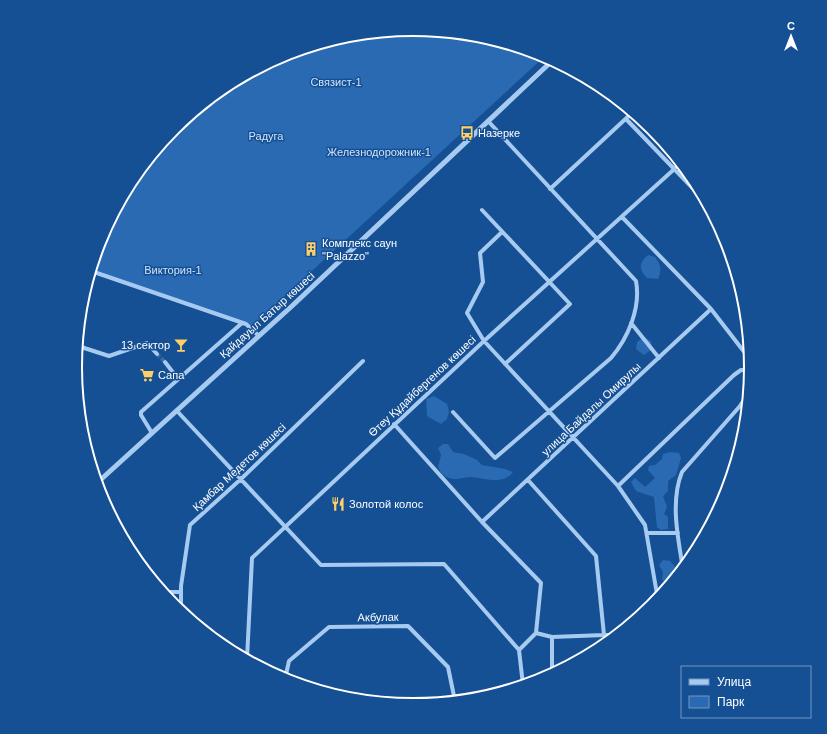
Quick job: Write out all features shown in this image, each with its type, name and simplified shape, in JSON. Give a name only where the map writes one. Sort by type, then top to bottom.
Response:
[{"type":"street","name":"Қайдауыл Батыр көшесі","points":[[102,478],[310,289],[548,65]]},
{"type":"street","points":[[550,189],[629,116]]},
{"type":"street","points":[[626,119],[693,190]]},
{"type":"street","points":[[453,412],[495,458],[611,358],[622,346],[631,323],[636,303],[636,281],[488,121]]},
{"type":"street","name":"Өтеу Құдайбергенов көшесі","points":[[247,654],[252,558],[484,341],[677,166]]},
{"type":"street","points":[[482,210],[570,304],[505,364]]},
{"type":"street","points":[[622,217],[711,309],[744,352]]},
{"type":"street","points":[[502,232],[480,253],[483,282],[466,313],[484,341],[618,486],[645,525],[657,591]]},
{"type":"street","points":[[96,273],[246,324],[258,335]]},
{"type":"street","name":"улица Байдалы Омирулы","points":[[482,522],[711,309]]},
{"type":"street","points":[[152,433],[141,413],[242,323]]},
{"type":"street","points":[[631,323],[659,358]]},
{"type":"street","points":[[83,348],[109,356],[147,343],[157,354]]},
{"type":"street","name":"Қамбар Медетов көшесі","points":[[181,603],[181,592],[190,526],[363,361]]},
{"type":"street","points":[[165,362],[178,379]]},
{"type":"street","points":[[618,486],[734,375],[741,370],[744,370]]},
{"type":"street","points":[[682,561],[678,533],[677,486],[682,472],[743,402]]},
{"type":"street","points":[[176,411],[321,565],[444,564],[519,650],[522,679]]},
{"type":"street","points":[[394,424],[482,522],[541,583],[536,633],[519,650]]},
{"type":"street","points":[[528,480],[596,556],[604,635]]},
{"type":"street","points":[[647,533],[678,533]]},
{"type":"street","points":[[171,592],[181,592]]},
{"type":"street","name":"Акбулак","points":[[286,673],[288,661],[329,627],[408,626],[448,667],[454,695]]},
{"type":"street","points":[[536,633],[552,637],[608,635]]},
{"type":"street","points":[[552,637],[552,668]]},
{"type":"green space","points":[[414,36],[457,39],[499,47],[540,61],[250,328],[246,324],[96,273],[108,240],[127,201],[138,183],[151,165],[179,133],[195,118],[212,104],[248,80],[267,70],[307,54],[349,42]]},
{"type":"green space","points":[[648,255],[655,257],[660,265],[658,279],[647,278],[642,272],[641,263]]},
{"type":"green space","points":[[644,337],[651,341],[652,349],[644,355],[636,349],[637,342]]},
{"type":"green space","points":[[434,396],[447,404],[449,412],[447,419],[441,424],[427,416],[426,399]]},
{"type":"green space","points":[[443,444],[448,444],[453,452],[464,454],[477,460],[482,465],[513,472],[504,479],[499,480],[471,477],[452,479],[447,477],[442,474],[438,467],[441,455],[438,448]]},
{"type":"green space","points":[[670,452],[679,453],[681,458],[676,475],[668,481],[668,491],[663,496],[667,507],[664,514],[668,517],[668,529],[661,530],[657,527],[654,497],[636,491],[631,482],[635,478],[645,487],[655,478],[648,470],[649,466],[655,465],[662,459],[663,454]]},
{"type":"green space","points":[[663,560],[670,561],[676,568],[664,582],[662,579],[663,572],[659,565]]},
{"type":"tunnel","points":[[157,354],[165,362]]},
{"type":"place","name":"Назерке","points":[[467,133]]},
{"type":"place","name":"Комплекс саун \"Palazzo\"","points":[[311,249]]},
{"type":"place","name":"13 сектор","points":[[181,345]]},
{"type":"place","name":"Сапа","points":[[147,375]]},
{"type":"place","name":"Золотой колос","points":[[338,504]]},
{"type":"park label","name":"Связист-1","points":[[336,82]]},
{"type":"park label","name":"Радуга","points":[[266,136]]},
{"type":"park label","name":"Железнодорожник-1","points":[[379,152]]},
{"type":"park label","name":"Виктория-1","points":[[173,270]]}]
